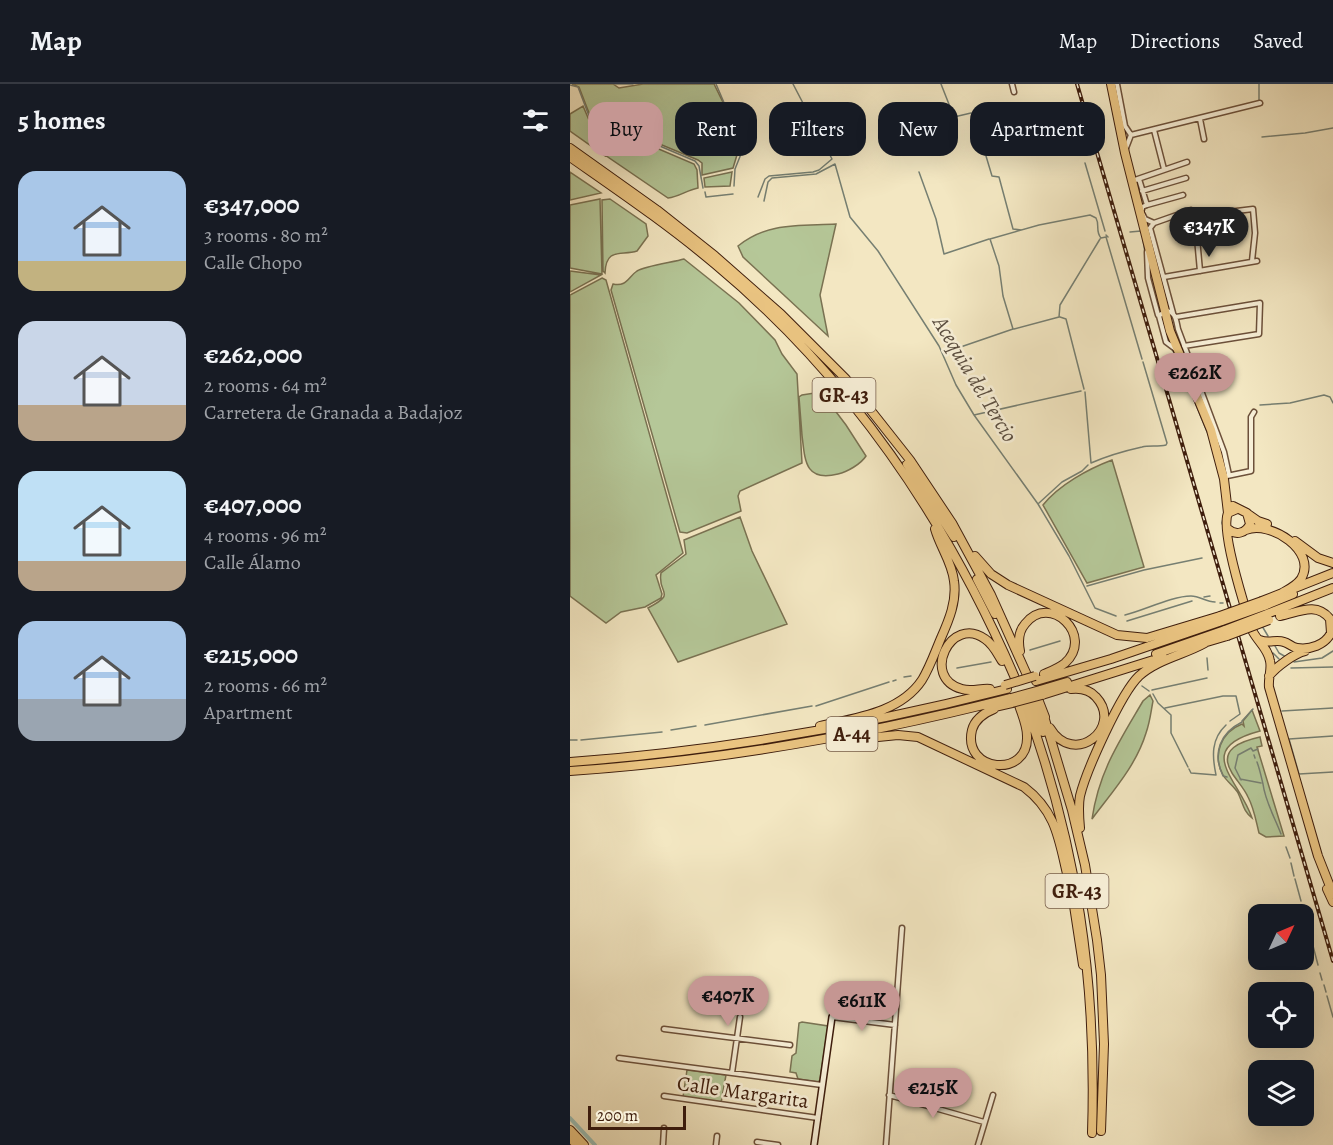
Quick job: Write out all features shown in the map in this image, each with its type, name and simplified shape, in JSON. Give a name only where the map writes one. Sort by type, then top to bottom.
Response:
[{"type":"highway","points":[[1111,84],[1115,105],[1124,130],[1125,153],[1136,180],[1141,213],[1171,330],[1181,349],[1227,477],[1228,513],[1226,521],[1236,579],[1244,604]]},
{"type":"highway","points":[[570,148],[657,210],[715,256],[781,314],[846,379],[931,489],[991,595],[1023,664]]},
{"type":"highway","name":"GR-43","points":[[570,157],[659,220],[717,266],[782,325],[833,381],[892,456],[937,524],[984,610],[1023,689],[1054,793],[1075,880],[1089,980],[1094,1085]]},
{"type":"highway","points":[[597,176],[678,236],[759,305],[809,356],[854,411],[904,481],[964,581],[1002,661]]},
{"type":"highway","name":"GR-43","points":[[820,354],[868,413],[926,492],[979,583],[1023,689],[1058,779],[1081,874],[1094,954],[1102,1051]]},
{"type":"highway","points":[[1226,495],[1237,509],[1281,531],[1318,558],[1333,563]]},
{"type":"highway","points":[[1228,513],[1237,509]]},
{"type":"highway","points":[[1231,551],[1234,540],[1250,520],[1248,514]]},
{"type":"highway","points":[[952,523],[978,560],[999,580],[1102,630],[1127,638],[1147,638],[1221,619]]},
{"type":"highway","points":[[1228,529],[1242,531],[1256,526],[1273,531],[1287,539],[1301,554],[1305,564],[1303,575],[1297,584],[1263,603]]},
{"type":"highway","points":[[855,718],[882,710],[902,700],[921,682],[930,665],[950,617],[955,589],[949,561],[934,529]]},
{"type":"highway","points":[[1282,593],[1333,573]]},
{"type":"highway","name":"A-44","points":[[570,771],[691,761],[846,735],[1023,689],[1121,656],[1333,578]]},
{"type":"highway","name":"A-44","points":[[570,762],[768,740],[1023,689],[1117,667],[1226,633],[1333,588]]},
{"type":"highway","points":[[1280,616],[1333,593]]},
{"type":"highway","points":[[1268,617],[1313,609],[1322,612],[1330,619],[1331,633],[1323,643],[1302,648],[1289,646]]},
{"type":"highway","points":[[1023,689],[1022,714],[1027,743],[1023,753],[1009,764],[1002,766],[989,764],[982,760],[974,750],[972,730],[974,724],[983,715],[1001,706],[1023,689],[1044,674],[1067,661],[1074,646],[1071,628],[1057,615],[1041,614],[1031,618],[1023,626],[1018,643],[1023,664],[1023,689]]},
{"type":"highway","points":[[1044,674],[1109,655],[1202,623]]},
{"type":"highway","points":[[1252,630],[1275,664],[1282,665]]},
{"type":"highway","points":[[1022,714],[1037,751],[1056,817],[1071,888],[1084,981],[1096,1132],[1104,1044],[1101,975],[1079,814],[1081,795],[1120,703],[1132,684],[1146,671],[1165,660],[1226,633]]},
{"type":"highway","points":[[1002,661],[987,640],[976,635],[959,636],[949,642],[943,651],[942,669],[951,684],[967,690],[1023,689],[1057,691],[1081,689],[1097,698],[1104,715],[1100,732],[1086,743],[1074,745],[1061,741],[1052,732],[1043,713],[1023,689],[1002,661]]},
{"type":"highway","points":[[1268,677],[1291,658],[1302,652],[1325,646],[1333,637]]},
{"type":"highway","points":[[1256,638],[1263,642],[1283,641],[1292,652],[1291,658]]},
{"type":"highway","points":[[1057,691],[1205,643]]},
{"type":"highway","points":[[1274,643],[1269,656],[1269,687],[1326,887],[1332,890]]},
{"type":"highway","points":[[727,745],[910,708],[990,689]]},
{"type":"highway","points":[[691,761],[741,758],[848,740],[1001,706]]},
{"type":"highway","points":[[1043,713],[1069,800],[1085,865]]},
{"type":"highway","points":[[848,740],[898,735],[918,737],[1024,787],[1042,803],[1053,822],[1071,888]]},
{"type":"highway","points":[[1318,856],[1332,890]]},
{"type":"highway","points":[[570,1130],[584,1145]]},
{"type":"highway","points":[[570,1138],[577,1145]]},
{"type":"street","points":[[1012,84],[1014,92]]},
{"type":"street","points":[[1117,84],[1124,130],[1131,135],[1260,103]]},
{"type":"street","points":[[1115,105],[1123,116]]},
{"type":"street","points":[[1200,119],[1204,138]]},
{"type":"street","points":[[1154,130],[1164,169]]},
{"type":"street","points":[[1125,153],[1131,135]]},
{"type":"street","points":[[1147,205],[1136,180],[1187,162]]},
{"type":"street","points":[[1142,191],[1186,178]]},
{"type":"street","points":[[1154,223],[1145,219],[1141,213],[1142,207],[1183,195]]},
{"type":"street","points":[[1164,277],[1255,261],[1253,209],[1195,216]]},
{"type":"street","points":[[1171,330],[1176,323],[1168,314],[1164,277],[1148,237],[1154,223],[1191,210],[1195,216],[1200,271]]},
{"type":"street","points":[[1168,314],[1260,303],[1259,334],[1181,349]]},
{"type":"street","points":[[1227,477],[1251,471],[1251,417],[1254,412]]},
{"type":"street","points":[[886,1145],[902,928]]},
{"type":"street","points":[[732,1073],[740,1017]]},
{"type":"street","points":[[814,1145],[832,1017],[895,1025]]},
{"type":"street","points":[[663,1029],[790,1045]]},
{"type":"street","points":[[619,1058],[822,1085]]},
{"type":"street","points":[[889,1095],[984,1122]]},
{"type":"street","points":[[978,1145],[993,1095]]},
{"type":"street","name":"Calle Margarita","points":[[664,1096],[818,1118]]},
{"type":"street","points":[[663,1145],[664,1128]]},
{"type":"street","points":[[716,1145],[717,1136]]},
{"type":"street","points":[[757,1142],[778,1145]]},
{"type":"green space","points":[[572,84],[613,84],[619,88],[643,84],[714,84],[723,102],[675,102],[675,150],[663,145],[663,102],[588,102],[588,110],[579,87]]},
{"type":"green space","points":[[583,106],[588,118],[588,144],[570,131],[570,114]]},
{"type":"green space","points":[[663,151],[694,164],[697,170],[698,188],[668,198],[606,156],[663,156]]},
{"type":"green space","points":[[688,156],[737,156],[733,168],[702,175],[702,163]]},
{"type":"green space","points":[[570,172],[601,193],[570,200]]},
{"type":"green space","points":[[732,172],[730,186],[705,187],[704,178]]},
{"type":"green space","points":[[600,199],[602,274],[570,268],[570,205]]},
{"type":"green space","points":[[610,199],[646,224],[648,236],[637,251],[611,256],[608,259],[605,273],[603,271],[602,200]]},
{"type":"green space","points":[[836,224],[820,295],[828,336],[743,257],[738,246],[749,238],[772,229]]},
{"type":"green space","points":[[684,259],[739,303],[775,340],[797,374],[802,463],[740,491],[738,496],[741,511],[687,533],[680,532],[611,290],[613,284],[624,283],[641,269]]},
{"type":"green space","points":[[570,271],[601,275],[570,292]]},
{"type":"green space","points":[[602,278],[606,280],[683,553],[656,575],[662,594],[661,598],[645,607],[621,612],[606,623],[570,596],[570,295]]},
{"type":"green space","points":[[821,392],[866,456],[849,470],[827,476],[813,472],[806,461],[799,397]]},
{"type":"green space","points":[[1112,460],[1144,567],[1087,583],[1043,505],[1074,478]]},
{"type":"green space","points":[[740,517],[752,551],[787,624],[678,662],[648,608],[664,596],[661,573],[686,554],[684,540]]},
{"type":"green space","points":[[1150,695],[1153,701],[1142,745],[1123,778],[1092,819],[1095,802],[1111,757],[1143,701]]},
{"type":"green space","points":[[1252,710],[1260,731],[1240,738],[1228,747],[1224,756],[1226,767],[1252,818],[1245,810],[1236,791],[1223,775],[1218,760],[1220,745],[1224,738],[1235,728],[1242,724],[1244,726],[1243,721]]},
{"type":"green space","points":[[1260,737],[1262,746],[1257,747],[1284,836],[1266,837],[1259,833],[1250,801],[1228,765],[1230,752],[1234,748]]},
{"type":"green space","points":[[799,1023],[828,1026],[818,1082],[798,1079],[796,1073],[790,1072],[792,1056],[796,1053]]},
{"type":"green space","points":[[687,1070],[726,1075],[721,1103],[683,1097]]},
{"type":"waterway","points":[[614,84],[633,84]]},
{"type":"waterway","points":[[716,84],[728,112],[738,127],[743,149],[735,169],[734,186]]},
{"type":"waterway","points":[[758,197],[765,179],[769,176],[813,172],[832,159],[793,84]]},
{"type":"waterway","points":[[941,84],[954,117],[970,113]]},
{"type":"waterway","points":[[1259,84],[1259,101]]},
{"type":"waterway","points":[[570,85],[578,87],[600,145],[648,141],[695,161],[699,166],[703,188]]},
{"type":"waterway","points":[[1262,137],[1333,128]]},
{"type":"waterway","points":[[986,156],[992,176],[999,177],[1013,229],[1021,230]]},
{"type":"waterway","points":[[1085,163],[1105,231]]},
{"type":"waterway","name":"Acequia del Tercio","points":[[764,201],[768,182],[772,178],[816,174],[835,164],[850,217],[878,251],[939,346],[956,385],[974,415],[1038,504],[1069,556],[1095,608],[1116,616]]},
{"type":"waterway","points":[[919,172],[936,219],[944,254],[989,239]]},
{"type":"waterway","points":[[705,192],[706,197],[733,194]]},
{"type":"waterway","points":[[946,352],[1013,329],[1003,296],[999,266],[990,239],[1039,225],[1090,215],[1096,218],[1101,238],[1106,237],[1142,359]]},
{"type":"waterway","points":[[1130,232],[1141,231]]},
{"type":"waterway","points":[[1014,329],[1059,317],[1060,305],[1100,239]]},
{"type":"waterway","points":[[1143,240],[1145,253]]},
{"type":"waterway","points":[[1152,274],[1156,293]]},
{"type":"waterway","points":[[1060,317],[1066,319],[1084,389]]},
{"type":"waterway","points":[[1167,334],[1170,343]]},
{"type":"waterway","points":[[1173,351],[1177,358]]},
{"type":"waterway","points":[[1085,392],[1091,463],[1145,446],[1166,445],[1143,362]]},
{"type":"waterway","points":[[1182,371],[1210,439]]},
{"type":"waterway","points":[[974,415],[1081,391]]},
{"type":"waterway","points":[[1260,405],[1290,403],[1324,395],[1330,397],[1333,403]]},
{"type":"waterway","points":[[1039,503],[1062,482],[1088,465]]},
{"type":"waterway","points":[[1223,526],[1224,514]]},
{"type":"waterway","points":[[1087,586],[1144,570],[1202,558]]},
{"type":"waterway","points":[[1125,615],[1184,597],[1194,596],[1215,602]]},
{"type":"waterway","points":[[1204,597],[1210,596]]},
{"type":"waterway","points":[[1127,621],[1192,601]]},
{"type":"waterway","points":[[1262,626],[1268,636]]},
{"type":"waterway","points":[[1030,650],[1060,641]]},
{"type":"waterway","points":[[1275,646],[1279,653],[1286,657]]},
{"type":"waterway","points":[[1294,662],[1322,658],[1333,651]]},
{"type":"waterway","points":[[1273,653],[1279,659]]},
{"type":"waterway","points":[[1207,658],[1208,670]]},
{"type":"waterway","points":[[957,668],[991,662]]},
{"type":"waterway","points":[[1291,668],[1333,667]]},
{"type":"waterway","points":[[904,677],[911,676]]},
{"type":"waterway","points":[[1152,690],[1207,678]]},
{"type":"waterway","points":[[816,706],[889,682]]},
{"type":"waterway","points":[[1142,686],[1149,691]]},
{"type":"waterway","points":[[1153,694],[1158,703],[1171,715],[1171,733],[1188,767]]},
{"type":"waterway","points":[[1165,708],[1223,696],[1236,696],[1240,714],[1230,721]]},
{"type":"waterway","points":[[705,725],[812,706]]},
{"type":"waterway","points":[[1282,711],[1333,708]]},
{"type":"waterway","points":[[1242,721],[1253,709]]},
{"type":"waterway","points":[[1227,777],[1223,776],[1218,759],[1220,744],[1228,732],[1242,722]]},
{"type":"waterway","points":[[1216,775],[1215,742],[1226,725]]},
{"type":"waterway","points":[[671,730],[696,726]]},
{"type":"waterway","points":[[581,740],[662,732]]},
{"type":"waterway","points":[[1333,736],[1289,739],[1299,774],[1333,772]]},
{"type":"waterway","points":[[570,740],[577,740]]},
{"type":"waterway","points":[[1241,780],[1235,768],[1238,755],[1251,748],[1253,751],[1258,749]]},
{"type":"waterway","points":[[1257,762],[1266,797],[1281,834]]},
{"type":"waterway","points":[[1189,769],[1191,773],[1216,775]]},
{"type":"waterway","points":[[1240,779],[1261,783]]},
{"type":"waterway","points":[[1286,847],[1290,858]]},
{"type":"waterway","points":[[1291,863],[1294,876]]},
{"type":"waterway","points":[[1295,879],[1301,901]]},
{"type":"waterway","points":[[1314,950],[1318,965]]},
{"type":"waterway","points":[[1320,973],[1322,980]]},
{"type":"waterway","points":[[1324,985],[1326,992]]},
{"type":"waterway","points":[[1327,996],[1333,1017]]},
{"type":"waterway","points":[[570,1118],[595,1145]]},
{"type":"tunnel","points":[[1022,676],[1026,686]]},
{"type":"tunnel","points":[[1010,679],[1014,690]]},
{"type":"railway","points":[[1077,84],[1333,961]]}]
